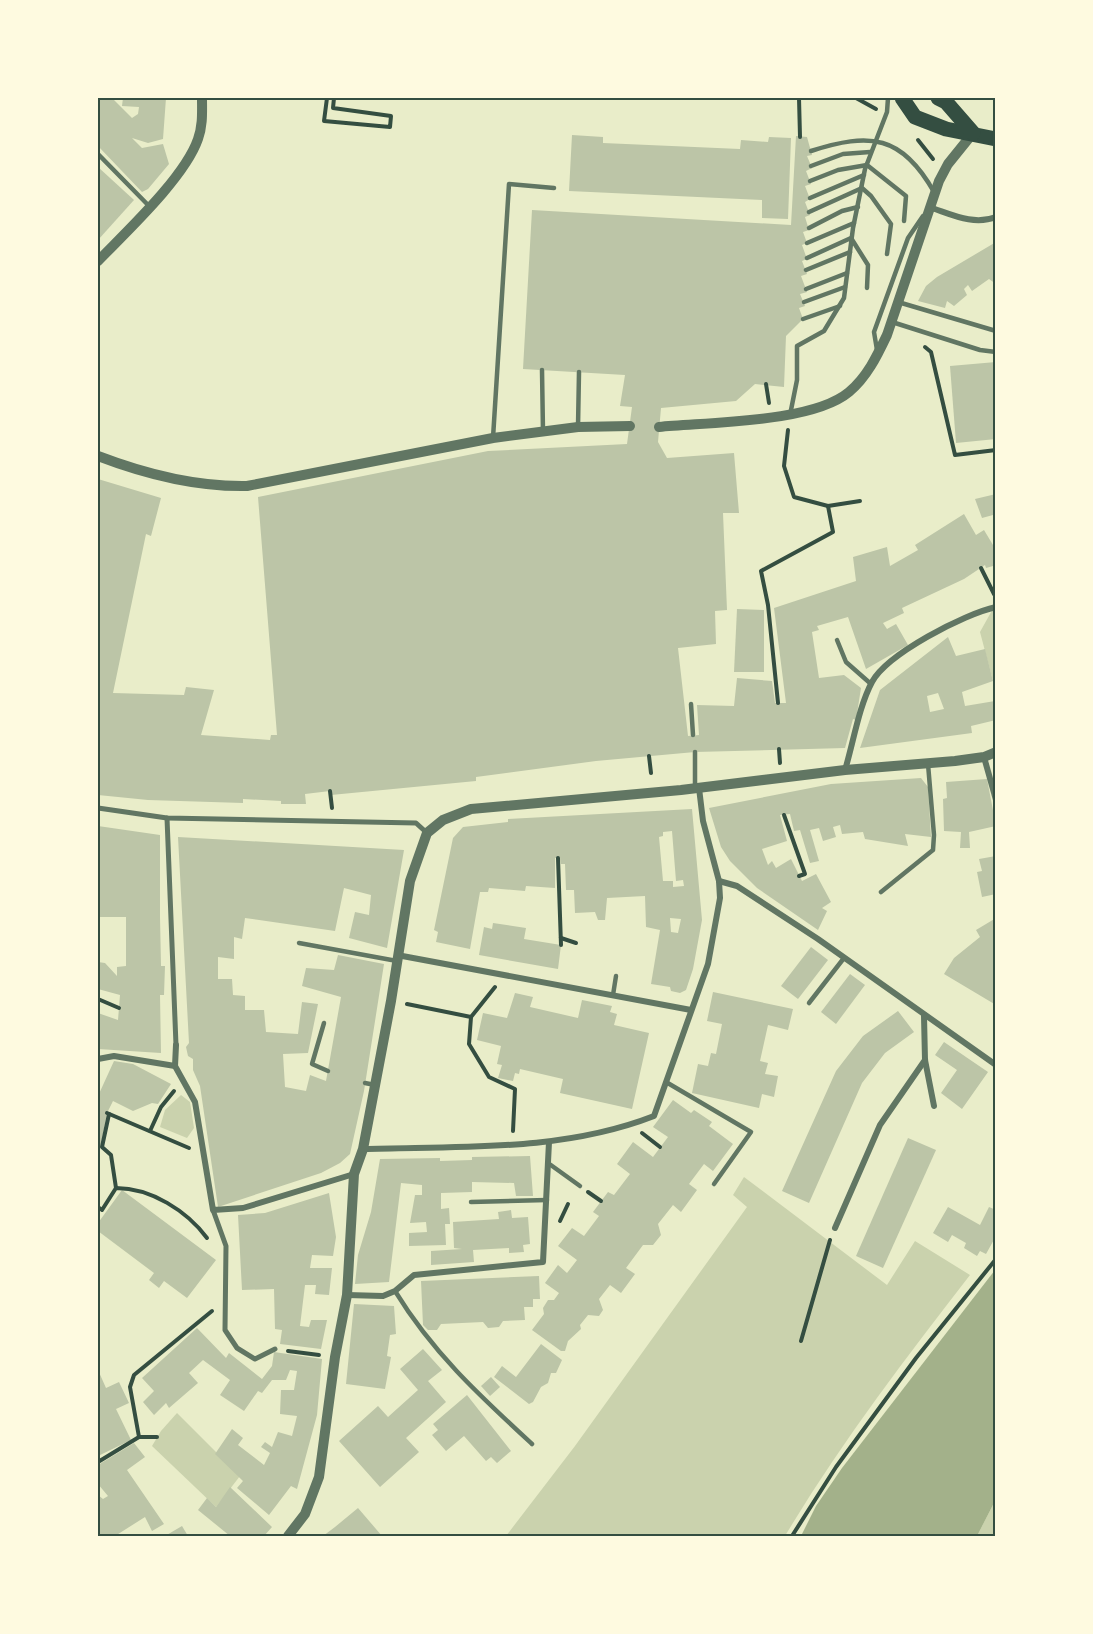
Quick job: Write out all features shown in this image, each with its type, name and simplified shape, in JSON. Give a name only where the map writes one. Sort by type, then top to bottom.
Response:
[{"type":"main road","points":[[902,98],[915,117],[946,129],[973,133],[996,140]]},
{"type":"main road","points":[[938,98],[946,102],[973,133]]},
{"type":"street","points":[[98,261],[150,207],[192,154],[202,124],[202,98]]},
{"type":"street","points":[[659,427],[790,415],[818,409],[847,393],[864,377],[878,356],[934,192],[948,164],[973,133]]},
{"type":"street","points":[[929,207],[967,220],[984,222],[996,217]]},
{"type":"street","points":[[98,456],[172,478],[215,487],[247,486],[493,438],[578,427],[630,426]]},
{"type":"street","points":[[845,770],[871,684],[880,670],[943,627],[996,607]]},
{"type":"street","points":[[288,1536],[305,1514],[320,1477],[335,1357],[347,1295],[354,1174],[363,1149],[370,1084],[391,1001],[410,881],[427,833],[443,819],[471,809],[697,788],[845,770],[928,764],[984,757],[996,752]]},
{"type":"street","points":[[984,757],[996,800]]},
{"type":"street","points":[[363,1149],[549,1142],[632,1125],[654,1116],[708,964],[717,916],[720,881],[703,821],[697,788]]},
{"type":"street","points":[[98,808],[167,818],[416,823],[427,833]]},
{"type":"street","points":[[167,818],[175,1066],[195,1102],[213,1210],[226,1246],[225,1330],[237,1348],[255,1359],[275,1349]]},
{"type":"street","points":[[720,881],[737,886],[996,1065]]},
{"type":"street","points":[[397,958],[506,975],[691,1010]]},
{"type":"street","points":[[924,1016],[925,1060],[934,1106]]},
{"type":"street","points":[[98,1059],[114,1056],[175,1066]]},
{"type":"street","points":[[835,1228],[880,1125],[925,1060]]},
{"type":"street","points":[[347,1295],[383,1296],[414,1275],[543,1262],[549,1142]]},
{"type":"street","points":[[213,1210],[243,1208],[354,1174]]},
{"type":"lane","points":[[790,415],[797,380],[797,346],[824,331],[841,306],[846,287],[851,238],[864,175],[873,142],[887,111],[888,98]]},
{"type":"lane","points":[[811,151],[844,140],[886,142],[908,155],[934,192]]},
{"type":"lane","points":[[811,166],[843,154],[870,152]]},
{"type":"lane","points":[[98,154],[150,207]]},
{"type":"lane","points":[[810,181],[838,170],[867,165],[906,196],[904,221]]},
{"type":"lane","points":[[810,198],[864,175]]},
{"type":"lane","points":[[493,438],[509,184],[554,188]]},
{"type":"lane","points":[[809,212],[862,188]]},
{"type":"lane","points":[[862,188],[891,224],[887,254]]},
{"type":"lane","points":[[809,228],[842,211],[858,207]]},
{"type":"lane","points":[[878,356],[874,332],[908,238],[929,207]]},
{"type":"lane","points":[[807,243],[854,223]]},
{"type":"lane","points":[[807,258],[851,238]]},
{"type":"lane","points":[[851,238],[868,265],[867,288]]},
{"type":"lane","points":[[806,270],[850,252]]},
{"type":"lane","points":[[806,289],[847,273]]},
{"type":"lane","points":[[804,302],[846,287]]},
{"type":"lane","points":[[898,302],[996,331]]},
{"type":"lane","points":[[803,319],[841,306]]},
{"type":"lane","points":[[891,322],[980,350],[996,352]]},
{"type":"lane","points":[[542,370],[543,432]]},
{"type":"lane","points":[[578,427],[579,372]]},
{"type":"lane","points":[[837,640],[846,662],[871,684]]},
{"type":"lane","points":[[691,704],[693,735]]},
{"type":"lane","points":[[695,752],[697,788]]},
{"type":"lane","points":[[881,892],[933,850],[934,835],[928,764]]},
{"type":"lane","points":[[298,943],[397,958]]},
{"type":"lane","points":[[809,1003],[844,958]]},
{"type":"lane","points":[[614,995],[616,976]]},
{"type":"lane","points":[[324,1023],[312,1065],[328,1071]]},
{"type":"lane","points":[[666,1082],[751,1132],[714,1184]]},
{"type":"lane","points":[[548,1163],[580,1186]]},
{"type":"lane","points":[[471,1202],[547,1200]]},
{"type":"lane","points":[[395,1290],[411,1317],[452,1369],[532,1444]]},
{"type":"path","points":[[327,98],[324,121],[390,127],[391,116],[333,108],[334,98]]},
{"type":"path","points":[[799,98],[800,137]]},
{"type":"path","points":[[856,98],[872,106]]},
{"type":"path","points":[[930,352],[955,455],[996,450]]},
{"type":"path","points":[[790,415],[784,466],[794,497],[828,506],[860,501]]},
{"type":"path","points":[[778,704],[768,605],[760,572],[833,532],[828,506]]},
{"type":"path","points":[[981,568],[996,600]]},
{"type":"path","points":[[779,749],[780,763]]},
{"type":"path","points":[[649,756],[651,773]]},
{"type":"path","points":[[784,815],[805,874],[799,876]]},
{"type":"path","points":[[558,858],[561,945]]},
{"type":"path","points":[[561,938],[576,943]]},
{"type":"path","points":[[506,975],[471,1017],[469,1044],[489,1077],[515,1089],[512,1145]]},
{"type":"path","points":[[98,999],[119,1008]]},
{"type":"path","points":[[391,1001],[471,1017]]},
{"type":"path","points":[[150,1131],[161,1107],[176,1088]]},
{"type":"path","points":[[98,1207],[102,1210],[116,1188],[111,1155],[102,1147],[108,1113],[203,1153]]},
{"type":"path","points":[[654,1142],[660,1147]]},
{"type":"path","points":[[116,1188],[143,1193],[175,1207],[217,1246],[226,1246]]},
{"type":"path","points":[[801,1341],[835,1228]]},
{"type":"path","points":[[792,1536],[836,1467],[916,1358],[996,1259]]},
{"type":"path","points":[[139,1437],[130,1387],[134,1375],[194,1325]]},
{"type":"path","points":[[275,1349],[335,1357]]},
{"type":"path","points":[[98,1462],[139,1437],[157,1437]]},
{"type":"shaded area","points":[[995,605],[995,707],[993,681],[980,632]]},
{"type":"shaded area","points":[[181,1095],[190,1102],[194,1128],[187,1138],[160,1127],[165,1110]]},
{"type":"shaded area","points":[[744,1177],[887,1285],[915,1241],[970,1275],[850,1435],[785,1536],[506,1536],[575,1446],[747,1207],[733,1195]]},
{"type":"shaded area","points":[[995,1270],[995,1501],[977,1536],[801,1536],[816,1506],[842,1468]]},
{"type":"shaded area","points":[[177,1413],[240,1476],[216,1507],[152,1446],[161,1431]]},
{"type":"shaded area","points":[[995,1501],[995,1536],[977,1536]]},
{"type":"building","points":[[98,98],[112,98],[132,118],[138,114],[139,107],[122,106],[123,98],[166,98],[163,139],[148,143],[132,138],[142,148],[163,144],[169,164],[148,189],[142,192],[98,146]]},
{"type":"building","points":[[572,135],[603,137],[603,143],[740,149],[741,140],[768,142],[769,137],[791,138],[788,219],[762,218],[762,200],[569,191]]},
{"type":"building","points":[[796,136],[807,137],[812,155],[807,156],[812,168],[806,171],[811,184],[805,186],[810,199],[805,202],[810,215],[805,217],[809,230],[803,232],[807,243],[802,245],[807,259],[802,261],[807,274],[801,276],[807,292],[800,294],[805,306],[799,308],[803,319],[786,336],[784,387],[755,384],[736,401],[661,408],[658,442],[667,458],[734,453],[739,513],[723,513],[727,610],[715,611],[716,644],[678,648],[688,736],[699,735],[697,705],[734,706],[737,678],[772,681],[775,703],[786,703],[774,608],[856,581],[853,557],[887,547],[890,566],[918,550],[915,545],[964,514],[976,535],[984,530],[996,550],[996,575],[993,566],[986,568],[985,565],[964,579],[902,608],[904,613],[883,623],[887,629],[896,624],[908,645],[866,669],[848,617],[817,626],[819,630],[812,632],[819,678],[844,675],[861,688],[856,720],[853,719],[845,748],[695,752],[596,761],[476,777],[476,781],[331,795],[330,791],[305,794],[306,804],[281,804],[281,801],[243,799],[243,803],[148,800],[98,795],[98,479],[161,498],[151,536],[146,534],[113,693],[184,695],[186,687],[214,690],[201,735],[270,740],[271,735],[277,735],[258,497],[488,451],[627,444],[632,407],[620,406],[625,375],[523,369],[532,210],[791,225]]},
{"type":"building","points":[[98,167],[134,200],[98,240]]},
{"type":"building","points":[[996,242],[996,284],[989,279],[972,291],[968,285],[964,289],[967,295],[954,306],[947,301],[945,308],[918,301],[926,286],[937,277]]},
{"type":"building","points":[[996,362],[996,439],[956,443],[950,366]]},
{"type":"building","points":[[996,494],[995,522],[993,515],[982,518],[975,499]]},
{"type":"building","points":[[737,609],[764,610],[764,672],[734,672]]},
{"type":"building","points":[[948,637],[956,656],[985,649],[993,681],[962,692],[965,706],[995,701],[996,720],[971,726],[972,733],[860,748],[880,690]],"holes":[[[938,693],[944,709],[930,712],[927,696]]]},
{"type":"building","points":[[921,778],[928,787],[931,837],[905,834],[908,846],[865,839],[863,832],[842,834],[840,825],[833,827],[836,837],[823,841],[819,828],[810,830],[819,861],[810,863],[800,830],[794,831],[790,814],[780,815],[787,841],[762,849],[768,865],[772,861],[776,868],[791,859],[802,881],[816,874],[831,902],[822,908],[827,911],[818,930],[757,888],[730,861],[721,847],[709,808],[831,784]]},
{"type":"building","points":[[987,779],[996,826],[969,832],[970,848],[960,848],[961,832],[944,831],[943,799],[947,798],[946,782]]},
{"type":"building","points":[[692,809],[702,920],[693,969],[686,990],[680,993],[671,991],[670,987],[651,984],[660,930],[646,927],[645,896],[607,898],[605,920],[598,920],[595,912],[575,913],[574,890],[566,890],[565,864],[561,864],[560,858],[555,858],[555,888],[526,886],[525,891],[489,888],[488,892],[480,892],[470,949],[436,942],[438,932],[434,930],[453,838],[463,827],[508,822],[508,819]],"holes":[[[672,831],[676,881],[683,880],[684,886],[673,887],[673,881],[663,881],[659,837],[663,836],[663,832]],[[670,918],[681,919],[678,933],[671,932]]]},
{"type":"building","points":[[98,826],[160,835],[161,966],[165,966],[164,995],[160,995],[161,1053],[98,1049],[98,1013],[118,1020],[120,995],[98,989],[98,962],[105,963],[117,976],[117,967],[126,966],[126,917],[98,917]]},
{"type":"building","points":[[178,837],[404,850],[387,948],[349,938],[355,912],[369,915],[371,895],[344,888],[335,931],[245,918],[242,939],[234,937],[234,959],[218,957],[218,979],[232,979],[233,995],[245,996],[245,1010],[264,1010],[266,1032],[298,1034],[302,1002],[318,1004],[308,1053],[283,1054],[285,1087],[306,1091],[310,1075],[326,1081],[341,997],[302,986],[306,968],[334,970],[338,955],[384,964],[364,1091],[350,1154],[340,1163],[321,1173],[218,1207],[200,1086],[193,1070],[193,1059],[188,1056],[186,1047],[189,1043]]},
{"type":"building","points":[[996,856],[996,894],[982,897],[977,872],[982,871],[979,859]]},
{"type":"building","points":[[996,918],[996,1005],[944,974],[954,958],[980,937],[976,930]]},
{"type":"building","points":[[493,923],[526,928],[524,939],[561,945],[558,969],[479,955],[484,927],[492,929]]},
{"type":"building","points":[[811,947],[828,960],[798,999],[781,986]]},
{"type":"building","points":[[850,974],[865,985],[836,1024],[821,1012]]},
{"type":"building","points":[[713,992],[793,1009],[788,1030],[768,1025],[760,1061],[768,1063],[765,1074],[778,1076],[774,1097],[762,1094],[759,1108],[692,1093],[698,1064],[708,1066],[711,1053],[716,1054],[722,1024],[707,1021]]},
{"type":"building","points":[[515,993],[533,997],[530,1007],[578,1018],[582,1000],[612,1006],[610,1012],[617,1014],[614,1025],[649,1033],[632,1109],[560,1093],[563,1079],[520,1069],[519,1074],[515,1073],[513,1081],[498,1078],[502,1065],[497,1064],[501,1046],[477,1040],[483,1013],[507,1018]]},
{"type":"building","points":[[898,1011],[914,1032],[885,1053],[862,1083],[809,1203],[782,1191],[836,1071],[863,1036]]},
{"type":"building","points":[[944,1042],[988,1072],[962,1109],[941,1093],[957,1070],[935,1055]]},
{"type":"building","points":[[114,1061],[133,1064],[171,1084],[158,1104],[152,1103],[133,1111],[113,1101],[107,1113],[100,1149],[98,1149],[98,1096]]},
{"type":"building","points":[[673,1100],[691,1113],[694,1110],[712,1122],[709,1126],[733,1144],[713,1171],[704,1164],[689,1184],[697,1190],[681,1212],[673,1205],[658,1224],[661,1235],[653,1245],[643,1245],[626,1268],[635,1274],[621,1293],[610,1285],[599,1299],[603,1310],[599,1316],[588,1315],[580,1325],[581,1329],[568,1341],[565,1351],[561,1351],[532,1330],[544,1314],[543,1308],[548,1300],[554,1300],[559,1293],[545,1283],[558,1265],[567,1273],[577,1260],[558,1246],[572,1228],[584,1236],[599,1216],[593,1212],[608,1192],[614,1195],[630,1174],[617,1164],[633,1142],[653,1157],[668,1137],[653,1127]]},
{"type":"building","points":[[908,1138],[936,1150],[883,1268],[856,1256]]},
{"type":"building","points":[[530,1156],[533,1196],[516,1196],[514,1183],[472,1182],[472,1192],[441,1193],[441,1209],[449,1208],[450,1224],[445,1224],[446,1245],[409,1246],[409,1233],[427,1232],[426,1222],[410,1223],[415,1195],[422,1195],[422,1185],[401,1183],[389,1282],[355,1284],[358,1255],[371,1212],[380,1159],[440,1158],[440,1161],[472,1160],[472,1157]]},
{"type":"building","points":[[122,1190],[216,1260],[187,1298],[164,1281],[159,1288],[149,1280],[154,1273],[98,1231],[98,1223]]},
{"type":"building","points":[[329,1193],[336,1237],[333,1256],[312,1255],[310,1268],[332,1268],[329,1295],[315,1294],[316,1285],[305,1285],[300,1326],[309,1327],[311,1320],[327,1320],[321,1349],[280,1344],[282,1330],[275,1329],[274,1289],[242,1290],[238,1215],[265,1213]]},
{"type":"building","points":[[948,1207],[980,1225],[989,1207],[996,1210],[996,1236],[986,1254],[980,1251],[977,1256],[964,1248],[966,1243],[952,1235],[948,1242],[933,1233]]},
{"type":"building","points":[[511,1210],[512,1218],[528,1217],[530,1244],[523,1245],[524,1252],[509,1253],[509,1248],[473,1250],[474,1262],[431,1265],[431,1251],[462,1249],[454,1248],[453,1222],[499,1219],[498,1212]]},
{"type":"building","points":[[539,1276],[540,1299],[533,1299],[533,1307],[524,1307],[525,1320],[503,1321],[499,1327],[488,1328],[483,1322],[441,1324],[437,1330],[428,1330],[423,1325],[421,1281]]},
{"type":"building","points":[[354,1304],[394,1306],[396,1334],[390,1335],[387,1356],[391,1357],[385,1389],[346,1384]]},
{"type":"building","points":[[197,1328],[226,1358],[229,1353],[262,1379],[272,1366],[274,1352],[322,1359],[317,1415],[297,1489],[291,1486],[269,1515],[237,1488],[243,1481],[215,1454],[232,1429],[243,1438],[238,1445],[264,1465],[270,1453],[261,1447],[265,1442],[272,1447],[278,1432],[292,1436],[297,1416],[280,1414],[281,1390],[294,1390],[297,1371],[290,1370],[286,1380],[272,1380],[262,1393],[258,1391],[244,1411],[220,1395],[230,1380],[203,1360],[189,1373],[198,1383],[169,1408],[166,1403],[154,1415],[143,1402],[154,1391],[142,1378]]},
{"type":"building","points":[[541,1344],[562,1360],[556,1373],[551,1373],[548,1383],[541,1387],[533,1402],[529,1404],[494,1377],[502,1366],[516,1377]]},
{"type":"building","points":[[423,1349],[442,1370],[428,1381],[446,1402],[406,1438],[419,1452],[380,1487],[339,1441],[378,1406],[388,1417],[418,1390],[400,1369]]},
{"type":"building","points":[[98,1370],[106,1388],[119,1382],[129,1403],[116,1409],[131,1440],[98,1456]]},
{"type":"building","points":[[491,1377],[500,1387],[490,1396],[481,1386]]},
{"type":"building","points":[[467,1395],[511,1451],[497,1463],[491,1457],[486,1461],[464,1436],[446,1451],[432,1435],[438,1430],[433,1424]]},
{"type":"building","points":[[134,1443],[145,1457],[127,1470],[164,1524],[152,1531],[145,1517],[115,1536],[98,1536],[98,1495],[103,1499],[108,1496],[98,1484],[98,1465]]},
{"type":"building","points":[[230,1487],[272,1527],[264,1536],[230,1536],[198,1510],[207,1498],[216,1507]]},
{"type":"building","points":[[358,1508],[382,1536],[323,1536],[335,1527]]},
{"type":"building","points":[[182,1526],[188,1536],[165,1536]]}]
